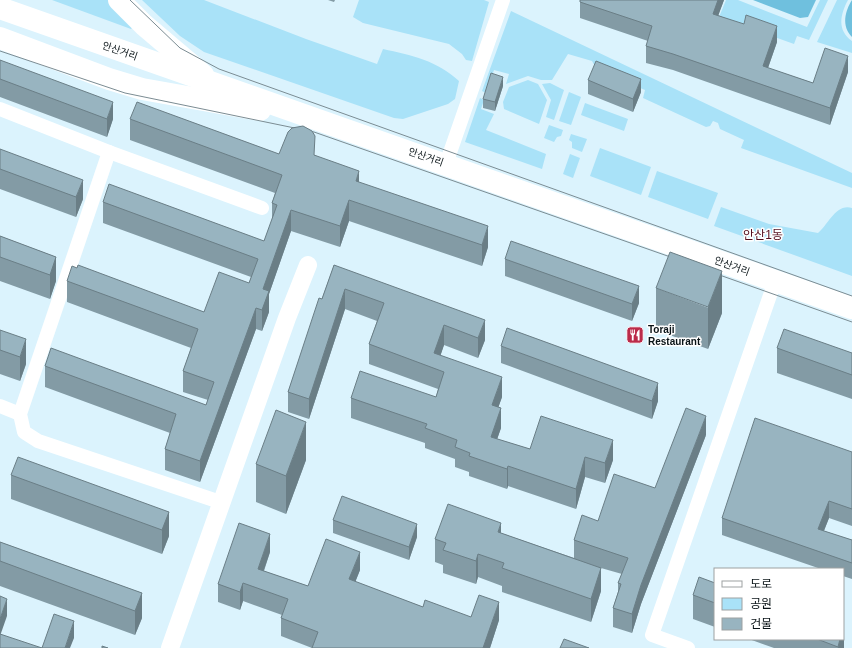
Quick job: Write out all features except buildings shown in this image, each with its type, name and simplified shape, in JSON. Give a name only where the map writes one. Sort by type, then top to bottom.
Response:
[{"type":"main road","points":[[119,0],[144,25],[213,83]]},
{"type":"main road","name":"안산거리","points":[[0,8],[852,308]]},
{"type":"main road","points":[[0,38],[109,79],[142,89],[231,106],[310,116]]},
{"type":"street","points":[[446,164],[503,0]]},
{"type":"street","points":[[0,109],[109,152],[262,208]]},
{"type":"street","points":[[109,152],[20,414],[24,432],[38,441],[223,503]]},
{"type":"street","points":[[170,648],[223,503],[287,318],[308,265]]},
{"type":"street","points":[[688,648],[652,635],[775,281]]},
{"type":"street","points":[[0,406],[20,414]]},
{"type":"green space","points":[[52,0],[108,0],[134,26],[131,29]]},
{"type":"green space","points":[[142,0],[204,0],[377,64],[383,49],[414,56],[442,68],[459,81],[455,99],[448,104],[403,119],[394,118],[204,52],[180,36]]},
{"type":"green space","points":[[359,0],[484,0],[489,2],[472,61],[466,60],[462,54],[449,44],[363,23],[353,17]]},
{"type":"green space","points":[[726,0],[738,0],[807,27],[820,0],[828,0],[809,40],[797,36],[794,44],[719,17]]},
{"type":"green space","points":[[837,0],[848,0],[843,11],[841,22],[844,32],[852,41],[852,53],[817,42]]},
{"type":"green space","points":[[511,11],[852,173],[852,188],[741,148],[744,140],[720,129],[718,123],[713,121],[710,126],[706,127],[643,98],[645,90],[597,70],[592,61],[568,54],[552,80],[541,80],[528,76],[506,84],[509,74],[494,70],[486,93],[482,91]]},
{"type":"green space","points":[[528,80],[538,84],[547,100],[539,124],[504,109],[503,102],[509,87]]},
{"type":"green space","points":[[550,83],[564,90],[554,120],[546,117],[551,100],[542,84]]},
{"type":"green space","points":[[569,92],[581,97],[571,125],[559,121]]},
{"type":"green space","points":[[480,98],[484,100],[481,109],[494,114],[486,130],[546,154],[542,169],[465,142]]},
{"type":"green space","points":[[585,103],[628,119],[624,131],[581,115]]},
{"type":"green space","points":[[549,125],[563,130],[561,136],[557,137],[554,142],[544,138]]},
{"type":"green space","points":[[571,134],[587,139],[582,152],[572,148],[572,142],[569,140]]},
{"type":"green space","points":[[600,148],[651,167],[641,195],[590,176]]},
{"type":"green space","points":[[570,154],[580,158],[573,178],[563,174]]},
{"type":"green space","points":[[657,171],[718,193],[708,219],[648,197]]},
{"type":"green space","points":[[721,207],[769,224],[818,233],[841,209],[846,207],[852,208],[852,276],[714,226]]},
{"type":"shaded area","points":[[753,0],[816,0],[808,17],[800,18]]},
{"type":"shaded area","points":[[852,0],[852,37],[846,28],[845,18]]},
{"type":"tram line","points":[[130,0],[180,48],[219,69],[852,296]]},
{"type":"tram line","points":[[0,51],[125,93],[314,132],[679,260]]},
{"type":"tram line","points":[[711,272],[852,322]]},
{"type":"place","name":"Toraji Restaurant","points":[[635,335]]},
{"type":"district","name":"안산1동","points":[[763,235]]}]
